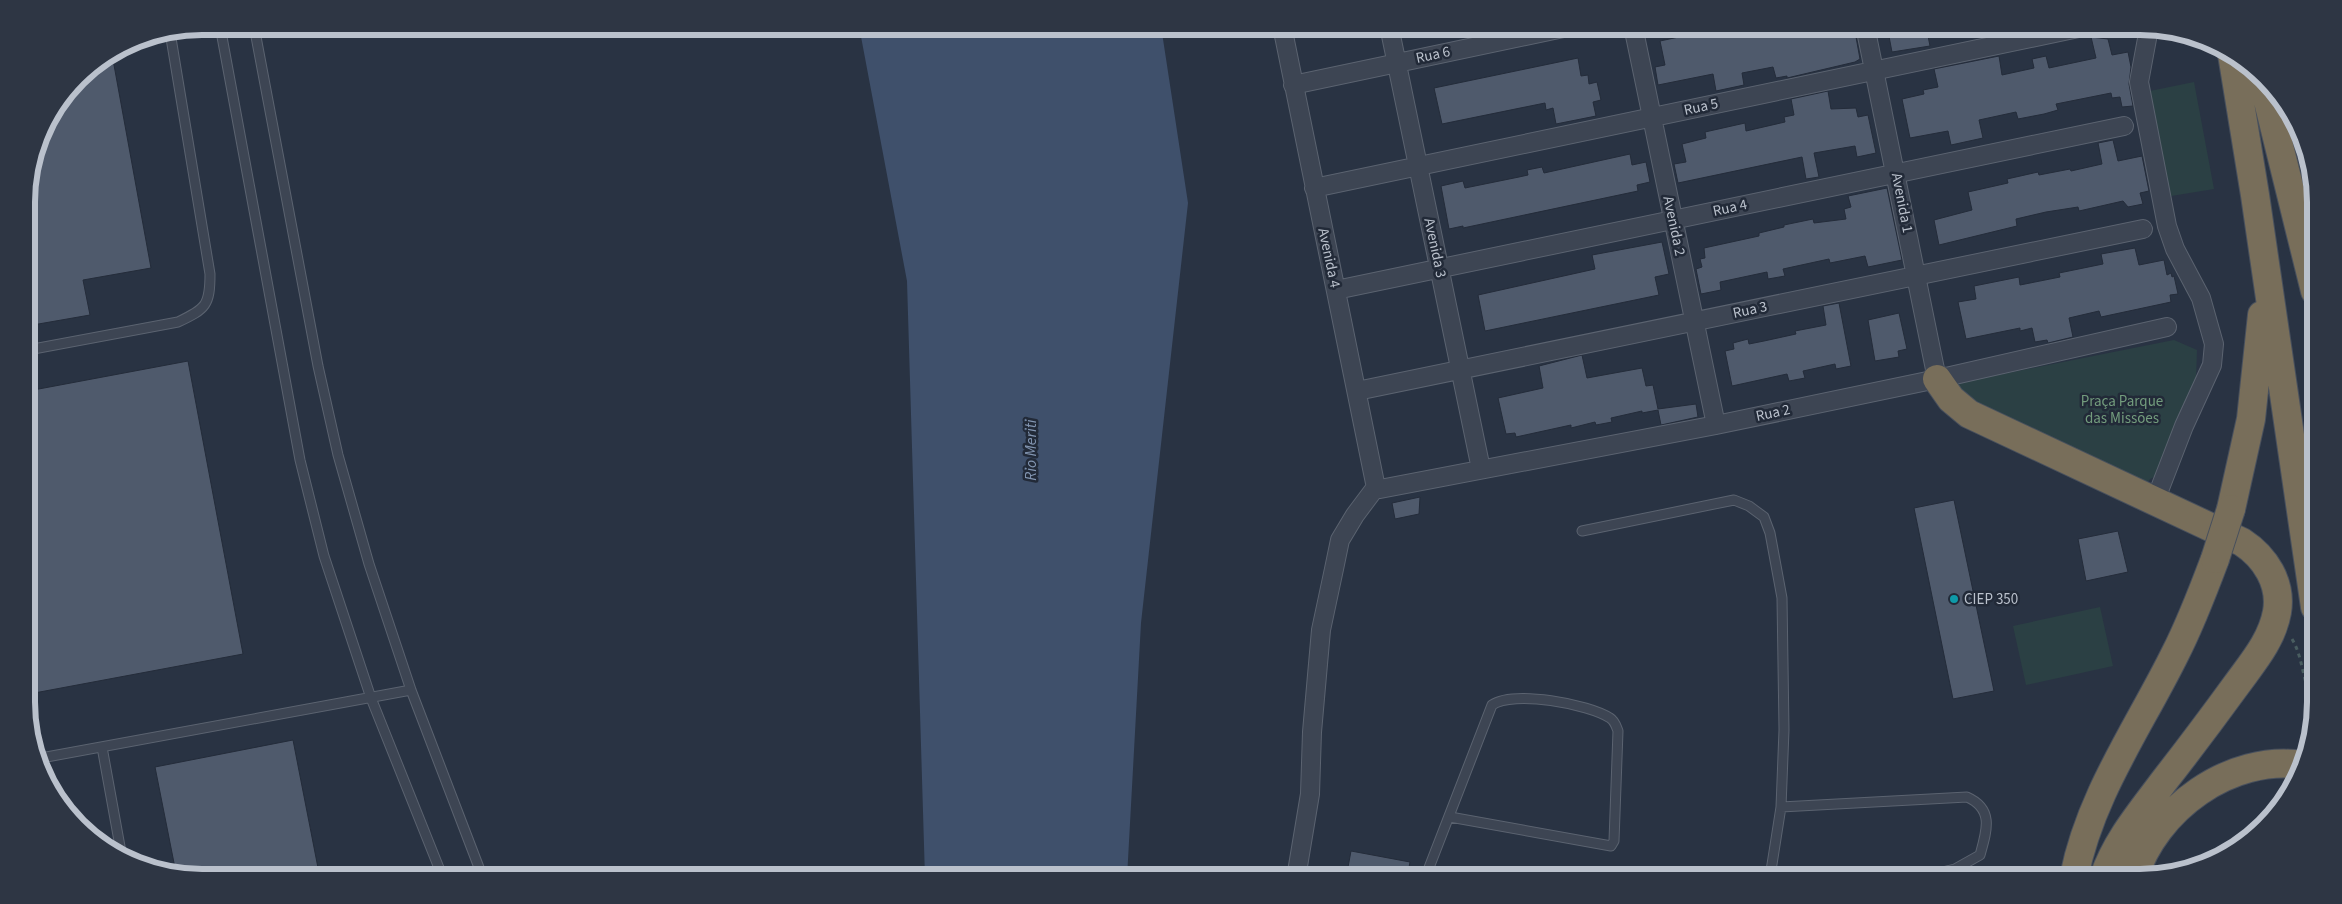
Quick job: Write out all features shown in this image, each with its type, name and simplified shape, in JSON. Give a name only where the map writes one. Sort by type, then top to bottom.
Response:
[{"type":"highway","points":[[2233,63],[2266,266],[2307,546]]},
{"type":"highway","points":[[2266,92],[2307,262]]},
{"type":"highway","points":[[2076,869],[2083,842],[2112,769],[2192,619],[2215,559],[2231,509],[2251,420],[2266,266]]},
{"type":"highway","points":[[1937,379],[1951,399],[1969,414],[2232,537],[2258,554],[2269,569],[2276,586],[2278,605],[2273,626],[2254,660],[2134,820],[2113,855],[2107,869]]},
{"type":"highway","points":[[2136,869],[2156,833],[2179,806],[2210,784],[2263,766],[2294,766]]},
{"type":"street","name":"Avenida 4","points":[[1284,35],[1377,487]]},
{"type":"street","name":"Avenida 3","points":[[1391,35],[1481,469]]},
{"type":"street","name":"Rua 6","points":[[1293,85],[1530,35]]},
{"type":"street","name":"Avenida 2","points":[[1634,35],[1716,426]]},
{"type":"street","name":"Avenida 1","points":[[1868,35],[1937,379]]},
{"type":"street","name":"Rua 5","points":[[1314,188],[2045,35]]},
{"type":"street","points":[[2148,35],[2139,82],[2166,224],[2175,248],[2201,298],[2214,344],[2212,365],[2190,410],[2155,501]]},
{"type":"street","name":"Rua 4","points":[[1336,290],[2124,126]]},
{"type":"street","name":"Rua 3","points":[[1357,391],[2143,229]]},
{"type":"street","name":"Rua 2","points":[[1377,487],[1382,490],[1481,469],[1716,426],[2167,327]]},
{"type":"street","points":[[1298,869],[1310,794],[1312,732],[1321,630],[1340,540],[1354,515],[1377,487]]},
{"type":"lane","points":[[222,35],[300,460],[324,556],[371,698],[440,869]]},
{"type":"lane","points":[[256,35],[318,366],[336,446],[369,564],[411,690],[480,869]]},
{"type":"lane","points":[[35,349],[178,322],[200,312],[210,295],[210,274],[171,38]]},
{"type":"lane","points":[[1582,531],[1734,500],[1749,506],[1764,517],[1770,533],[1782,598],[1784,730],[1781,807],[1771,869]]},
{"type":"lane","points":[[44,757],[411,690]]},
{"type":"lane","points":[[1429,869],[1450,817],[1488,710],[1496,702],[1551,700],[1578,704],[1611,718],[1616,724],[1618,731],[1614,841],[1611,846],[1450,817]]},
{"type":"lane","points":[[102,747],[121,848]]},
{"type":"lane","points":[[1781,807],[1967,797],[1983,807],[1986,818],[1980,854],[1956,869]]},
{"type":"path","points":[[2273,626],[2287,632],[2294,643],[2307,685]]},
{"type":"green space","points":[[2194,82],[2214,189],[2165,197],[2145,92]]},
{"type":"green space","name":"Praça Parque das Missões","points":[[2174,340],[2197,350],[2196,379],[2156,476],[2150,479],[2145,486],[1963,397],[1958,385],[1963,382]]},
{"type":"green space","points":[[2100,607],[2113,666],[2026,685],[2013,626]]},
{"type":"water","name":"Rio Meriti","points":[[861,35],[1162,35],[1188,203],[1141,623],[1127,869],[925,869],[907,281]]},
{"type":"building","points":[[1688,35],[1856,35],[1860,59],[1855,62],[1787,78],[1787,76],[1776,78],[1773,67],[1742,73],[1744,85],[1716,91],[1713,74],[1658,85],[1655,67],[1665,65],[1660,41]]},
{"type":"building","points":[[1889,35],[1928,35],[1930,46],[1892,52]]},
{"type":"building","points":[[2091,37],[2108,39],[2112,55],[2128,52],[2131,67],[2129,84],[2133,106],[2122,107],[2120,97],[2112,98],[2111,93],[2056,104],[2058,110],[2044,114],[2018,119],[2016,112],[1979,120],[1983,138],[1951,145],[1948,131],[1910,138],[1902,99],[1924,94],[1923,90],[1938,87],[1934,69],[1999,56],[2002,75],[2034,68],[2032,59],[2046,56],[2049,68],[2096,58]]},
{"type":"building","points":[[1578,58],[1581,76],[1588,75],[1589,84],[1597,82],[1601,100],[1593,102],[1596,116],[1556,124],[1553,108],[1546,110],[1545,103],[1442,124],[1434,88]]},
{"type":"building","points":[[113,60],[151,268],[83,280],[90,315],[35,325],[35,191],[41,159],[57,118],[69,100],[84,84],[100,69]]},
{"type":"building","points":[[1828,91],[1831,109],[1856,108],[1858,117],[1868,115],[1876,153],[1857,157],[1855,146],[1814,153],[1819,177],[1806,179],[1802,157],[1678,183],[1674,164],[1686,162],[1682,144],[1706,138],[1705,132],[1745,123],[1746,131],[1785,122],[1784,117],[1794,115],[1791,99]]},
{"type":"building","points":[[2113,140],[2118,161],[2142,156],[2149,191],[2140,193],[2143,204],[2128,207],[2123,201],[2079,211],[2078,207],[2046,212],[2016,219],[2017,226],[1939,245],[1934,220],[1972,210],[1968,192],[2008,183],[2007,179],[2038,172],[2039,175],[2070,169],[2071,171],[2102,164],[2098,143]]},
{"type":"building","points":[[1630,154],[1632,165],[1646,162],[1650,182],[1637,185],[1638,191],[1463,228],[1463,226],[1449,229],[1441,186],[1463,181],[1465,188],[1528,175],[1527,170],[1542,167],[1544,173]]},
{"type":"building","points":[[1887,188],[1902,260],[1868,267],[1865,256],[1830,263],[1829,259],[1783,269],[1785,276],[1768,279],[1767,272],[1720,282],[1721,290],[1701,294],[1696,269],[1702,267],[1700,259],[1705,258],[1704,248],[1759,236],[1759,233],[1784,227],[1784,225],[1813,219],[1814,223],[1846,219],[1844,209],[1851,207],[1848,196]]},
{"type":"building","points":[[1662,242],[1669,274],[1655,277],[1659,295],[1485,331],[1478,295],[1595,269],[1592,255]]},
{"type":"building","points":[[2135,248],[2139,265],[2164,260],[2167,275],[2171,273],[2172,277],[2174,276],[2178,294],[2170,295],[2171,302],[2101,317],[2099,311],[2069,318],[2073,337],[2048,343],[2047,340],[2035,342],[2032,328],[2020,331],[2020,328],[1966,339],[1958,302],[1976,299],[1974,286],[2019,277],[2020,285],[2060,277],[2059,273],[2103,264],[2101,254]]},
{"type":"building","points":[[1839,303],[1851,366],[1836,369],[1835,364],[1803,371],[1805,378],[1789,381],[1787,374],[1732,386],[1725,351],[1734,349],[1733,343],[1748,339],[1749,344],[1796,334],[1795,331],[1826,325],[1823,306]]},
{"type":"building","points":[[1899,313],[1907,349],[1898,351],[1899,357],[1875,361],[1868,320]]},
{"type":"building","points":[[1582,355],[1587,378],[1642,368],[1646,386],[1653,385],[1658,409],[1696,404],[1698,417],[1661,425],[1658,410],[1642,413],[1642,411],[1611,418],[1612,422],[1596,425],[1595,422],[1571,428],[1571,425],[1516,437],[1515,433],[1506,434],[1498,398],[1543,388],[1539,366]]},
{"type":"building","points":[[188,361],[243,654],[35,693],[35,390]]},
{"type":"building","points":[[1420,497],[1419,514],[1395,519],[1392,503]]},
{"type":"building","name":"CIEP 350","points":[[1954,500],[1994,691],[1953,699],[1914,508]]},
{"type":"building","points":[[2118,531],[2128,572],[2086,581],[2078,539]]},
{"type":"building","points":[[293,740],[318,869],[202,869],[175,867],[155,767]]},
{"type":"building","points":[[1351,851],[1410,862],[1409,869],[1348,869]]},
{"type":"place","name":"CIEP 350","points":[[1954,599]]}]
